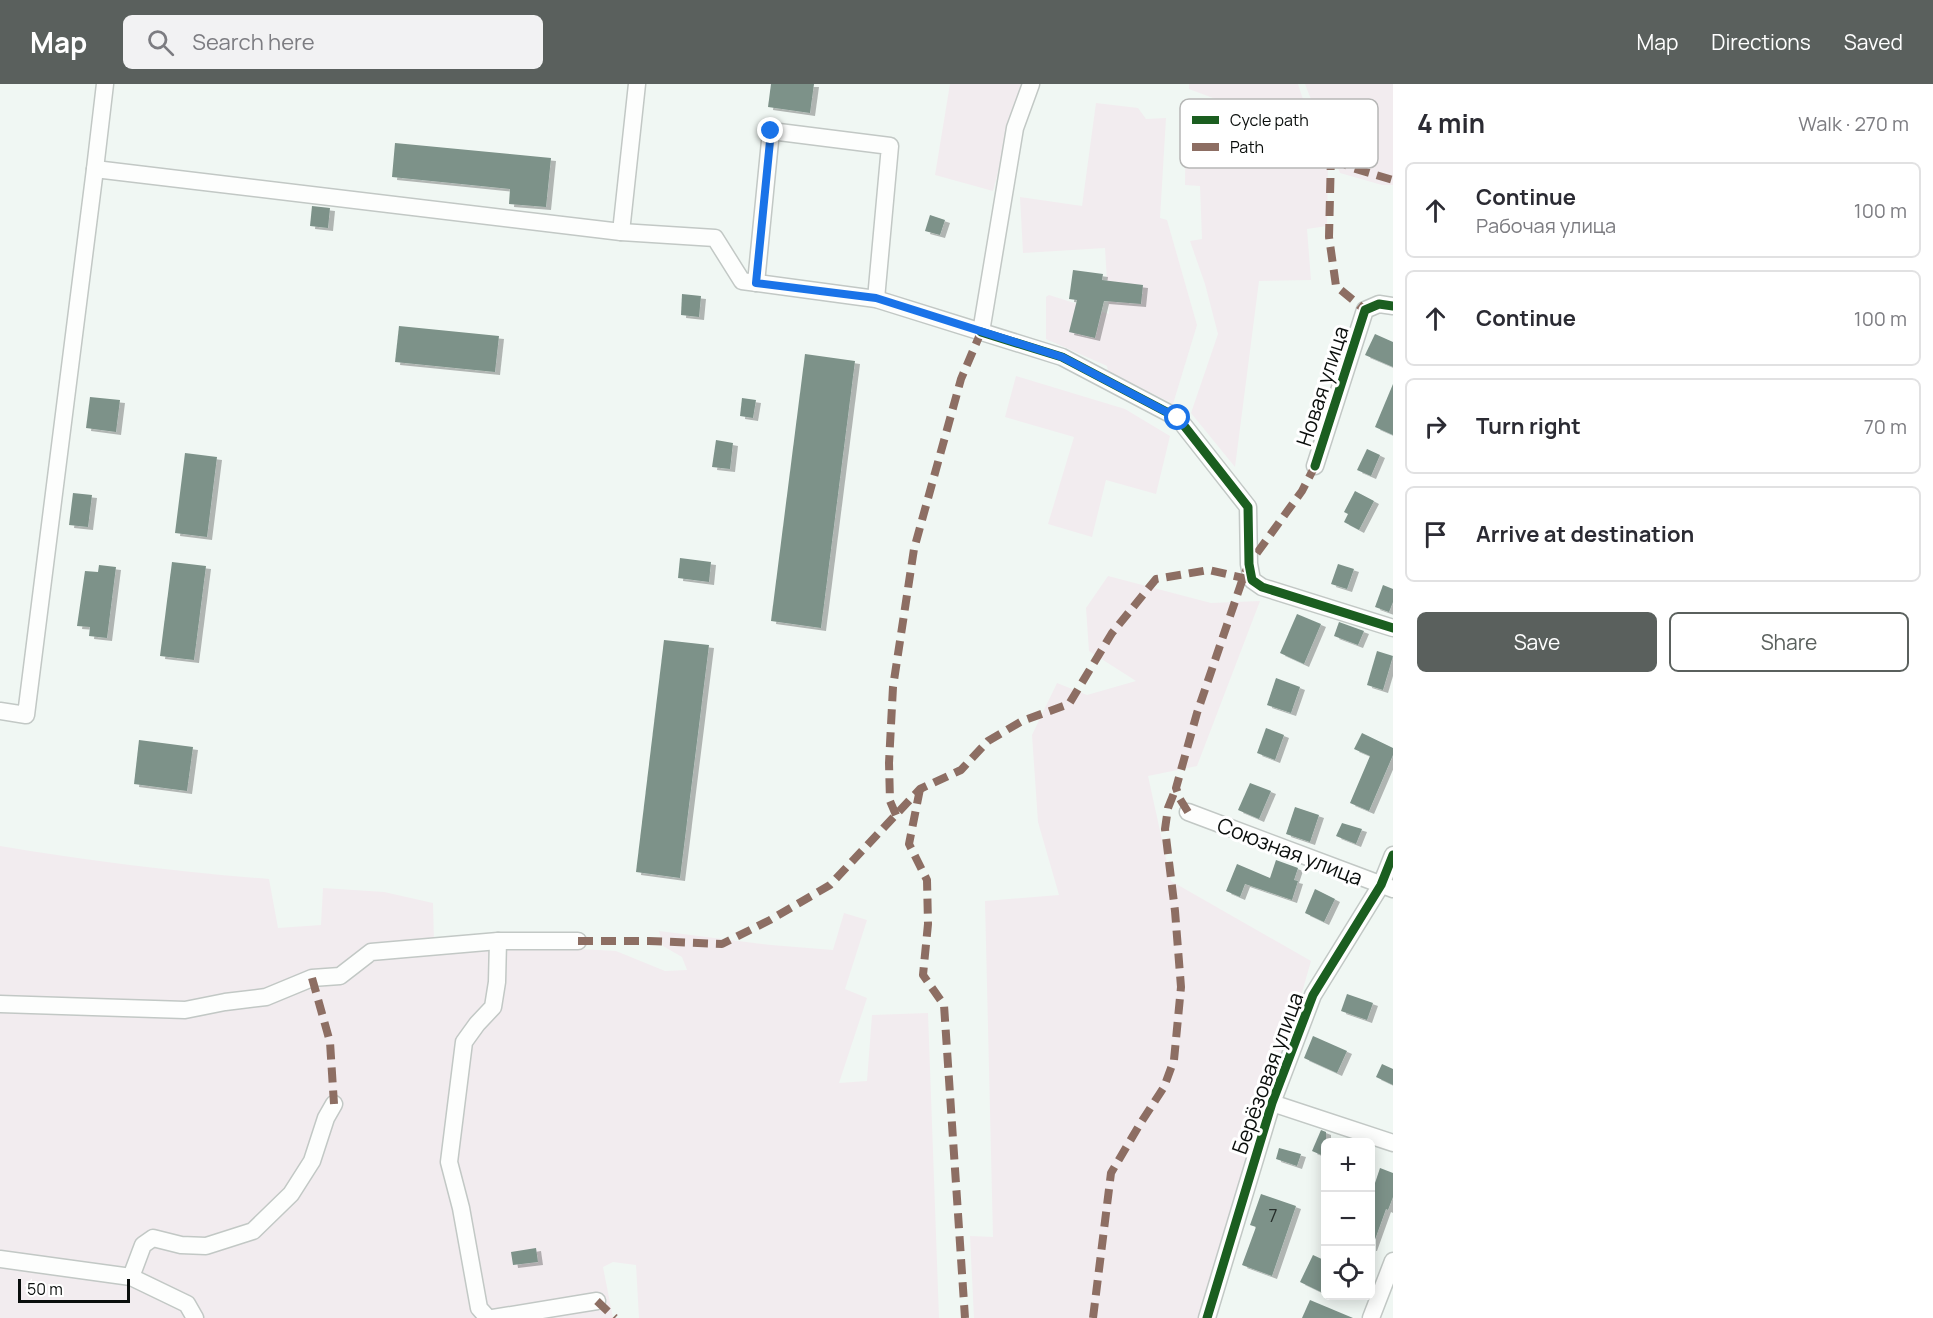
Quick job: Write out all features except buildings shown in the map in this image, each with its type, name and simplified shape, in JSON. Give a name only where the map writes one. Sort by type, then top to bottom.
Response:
[{"type":"street","points":[[0,711],[26,715],[105,84]]},
{"type":"street","points":[[621,232],[637,84]]},
{"type":"street","points":[[981,332],[1015,128],[1031,84]]},
{"type":"street","points":[[756,283],[771,131],[890,146],[876,298]]},
{"type":"street","points":[[94,169],[621,232],[715,238],[742,281],[876,298],[1062,357],[1178,418],[1248,507],[1249,564],[1252,580],[1262,587],[1393,628]]},
{"type":"street","name":"Новая улица","points":[[1315,466],[1365,310],[1379,304],[1393,306]]},
{"type":"street","name":"Союзная улица","points":[[1188,812],[1387,887]]},
{"type":"street","name":"Берёзовая улица","points":[[1207,1318],[1272,1103],[1312,995],[1387,887],[1393,855]]},
{"type":"street","points":[[0,1005],[185,1010],[266,997],[312,978],[340,976],[371,952],[498,941],[578,941]]},
{"type":"street","points":[[488,1318],[479,1308],[461,1208],[449,1162],[464,1042],[493,1007],[497,982],[498,941]]},
{"type":"street","points":[[1272,1103],[1393,1143]]},
{"type":"street","points":[[131,1277],[142,1245],[153,1238],[181,1245],[206,1246],[253,1231],[291,1194],[307,1169],[312,1161],[326,1118],[334,1104]]},
{"type":"street","points":[[0,1259],[131,1277],[187,1305],[195,1318]]},
{"type":"street","points":[[1371,1318],[1393,1261]]},
{"type":"street","points":[[493,1318],[597,1301]]},
{"type":"shaded area","points":[[950,84],[1021,84],[993,191],[935,175]]},
{"type":"shaded area","points":[[1189,84],[1298,84],[1303,99],[1216,99],[1189,89]]},
{"type":"shaded area","points":[[1305,84],[1393,84],[1393,185],[1382,185],[1340,173],[1338,168],[1378,168],[1378,99],[1311,99]]},
{"type":"shaded area","points":[[1096,103],[1138,108],[1146,119],[1166,118],[1160,218],[1167,220],[1197,325],[1173,404],[1108,371],[1107,366],[1046,339],[1046,297],[1049,295],[1109,314],[1105,248],[1023,253],[1020,197],[1082,206]]},
{"type":"shaded area","points":[[1185,168],[1328,168],[1327,226],[1307,229],[1311,280],[1259,281],[1235,467],[1191,413],[1218,334],[1205,284],[1190,241],[1202,239],[1200,186],[1185,185]]},
{"type":"shaded area","points":[[1016,376],[1125,409],[1170,436],[1156,494],[1106,480],[1092,537],[1048,524],[1074,437],[1005,417]]},
{"type":"shaded area","points":[[1108,576],[1211,603],[1260,601],[1197,766],[1148,776],[1171,881],[1311,961],[1209,1318],[974,1318],[970,1236],[993,1237],[985,901],[1059,895],[1038,822],[1032,735],[1057,683],[1087,695],[1136,681],[1089,651],[1086,608]]},
{"type":"shaded area","points":[[0,846],[134,866],[269,879],[278,928],[321,925],[323,888],[384,892],[433,903],[434,941],[616,951],[665,971],[687,970],[682,957],[663,946],[659,931],[833,950],[844,913],[867,920],[845,989],[867,998],[839,1083],[867,1081],[872,1015],[928,1013],[939,1318],[639,1318],[636,1265],[613,1262],[603,1267],[613,1318],[0,1318]]},
{"type":"marked path","points":[[1331,168],[1329,237],[1336,286],[1365,310]]},
{"type":"marked path","points":[[1352,168],[1393,180]]},
{"type":"marked path","points":[[896,815],[890,801],[889,763],[893,687],[914,549],[961,379],[981,332]]},
{"type":"marked path","points":[[1188,812],[1176,788],[1197,713],[1243,578],[1249,564],[1302,491],[1315,466]]},
{"type":"marked path","points":[[578,941],[722,944],[770,920],[830,885],[920,789],[961,770],[988,741],[1022,721],[1069,704],[1112,633],[1156,579],[1209,570],[1252,580]]},
{"type":"marked path","points":[[1093,1318],[1111,1173],[1164,1087],[1174,1060],[1181,987],[1165,829],[1168,808],[1176,788]]},
{"type":"marked path","points":[[920,789],[909,844],[927,880],[928,924],[923,975],[944,1005],[965,1318]]},
{"type":"marked path","points":[[312,978],[330,1042],[334,1104]]},
{"type":"marked path","points":[[597,1301],[615,1318]]},
{"type":"cycle path","points":[[1315,466],[1365,310],[1379,304],[1393,306]]},
{"type":"cycle path","points":[[981,332],[1062,357],[1178,418],[1248,507],[1249,564],[1252,580],[1262,587],[1393,628]]},
{"type":"cycle path","points":[[1207,1318],[1272,1103],[1313,995],[1381,885],[1393,855]]},
{"type":"route","points":[[771,131],[756,283],[876,298],[1062,357],[1178,418]]}]
